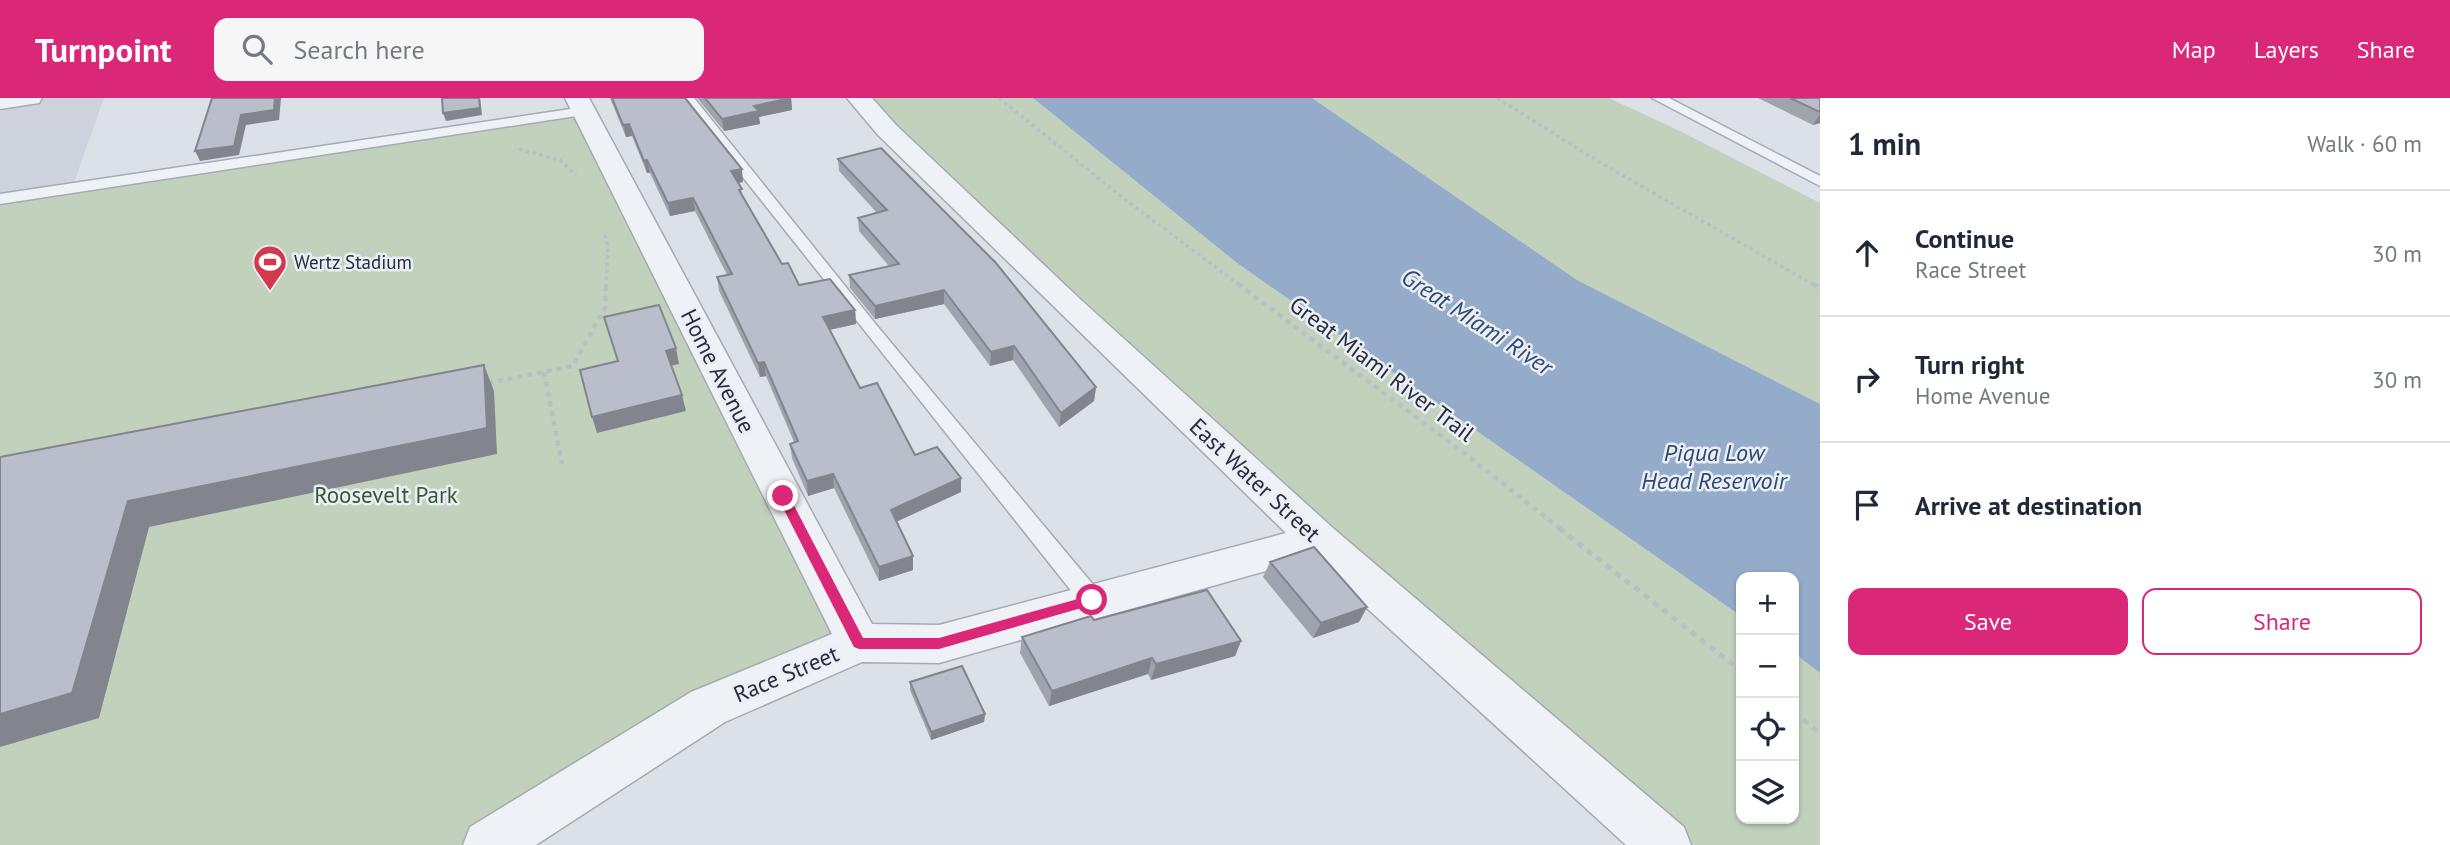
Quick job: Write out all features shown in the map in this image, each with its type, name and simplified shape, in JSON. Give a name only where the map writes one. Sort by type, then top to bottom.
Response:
[{"type":"street","points":[[0,102],[30,98]]},
{"type":"street","name":"East Water Street","points":[[859,98],[887,130],[1069,306],[1319,540],[1665,845]]},
{"type":"street","name":"Home Avenue","points":[[581,105],[859,643]]},
{"type":"street","name":"Race Street","points":[[492,844],[708,707],[859,643],[939,643],[1319,540]]},
{"type":"lane","points":[[687,98],[872,331],[1092,600]]},
{"type":"lane","points":[[1659,98],[1820,181]]},
{"type":"lane","points":[[0,199],[581,105]]},
{"type":"path","name":"Great Miami River Trail","points":[[999,98],[1123,198],[1460,450],[1736,667]]},
{"type":"path","points":[[1497,98],[1596,160],[1820,288]]},
{"type":"path","points":[[513,148],[560,160],[580,179]]},
{"type":"path","points":[[476,385],[573,366],[605,307],[608,246],[601,223]]},
{"type":"path","points":[[544,372],[562,464]]},
{"type":"path","points":[[1799,716],[1820,733]]},
{"type":"shaded area","points":[[30,98],[104,98],[72,188],[0,199],[0,102]]},
{"type":"green space","points":[[859,98],[1033,98],[1237,263],[1736,612],[1736,824],[1799,824],[1799,657],[1820,673],[1820,845],[1665,845]]},
{"type":"green space","points":[[1312,98],[1609,98],[1820,203],[1820,404],[1577,280]]},
{"type":"green space","name":"Roosevelt Park","points":[[584,111],[859,643],[489,845],[0,845],[0,199]]},
{"type":"water","name":"Piqua Low Head Reservoir","points":[[1033,98],[1312,98],[1577,280],[1820,404],[1820,673],[1799,657],[1799,572],[1736,572],[1736,612],[1237,263]]},
{"type":"building","points":[[212,98],[275,98],[274,110],[241,115],[234,146],[195,151]]},
{"type":"building","points":[[442,98],[479,98],[480,108],[443,113]]},
{"type":"building","points":[[612,98],[685,98],[742,169],[731,171],[742,189],[739,190],[782,264],[788,263],[799,285],[830,279],[855,310],[823,317],[860,388],[877,383],[915,455],[937,447],[961,478],[891,510],[913,556],[879,567],[833,474],[807,481],[790,444],[798,441],[764,362],[758,363],[717,277],[732,274],[693,198],[668,203],[647,160],[644,161],[629,124],[623,125]]},
{"type":"building","points":[[705,98],[791,98],[754,106],[759,111],[722,119]]},
{"type":"building","points":[[1790,98],[1820,98],[1820,112]]},
{"type":"building","points":[[881,148],[996,263],[1096,387],[1061,413],[1014,346],[991,352],[944,290],[875,306],[849,275],[899,264],[858,218],[887,210],[838,159]]},
{"type":"building","points":[[659,305],[676,348],[666,351],[682,395],[592,417],[580,370],[618,361],[604,317]]},
{"type":"building","points":[[484,365],[487,428],[128,501],[72,693],[0,714],[0,457]]},
{"type":"building","points":[[1314,547],[1367,607],[1321,623],[1270,562]]},
{"type":"building","points":[[1207,590],[1241,641],[1156,664],[1152,658],[1052,691],[1022,637],[1091,616],[1094,620]]},
{"type":"building","points":[[962,666],[985,714],[931,732],[910,682]]},
{"type":"place","name":"Wertz Stadium","points":[[270,292]]},
{"type":"route","points":[[783,496],[859,643],[939,643],[1092,600]]},
{"type":"water label","name":"Great Miami River","points":[[1477,322]]}]
